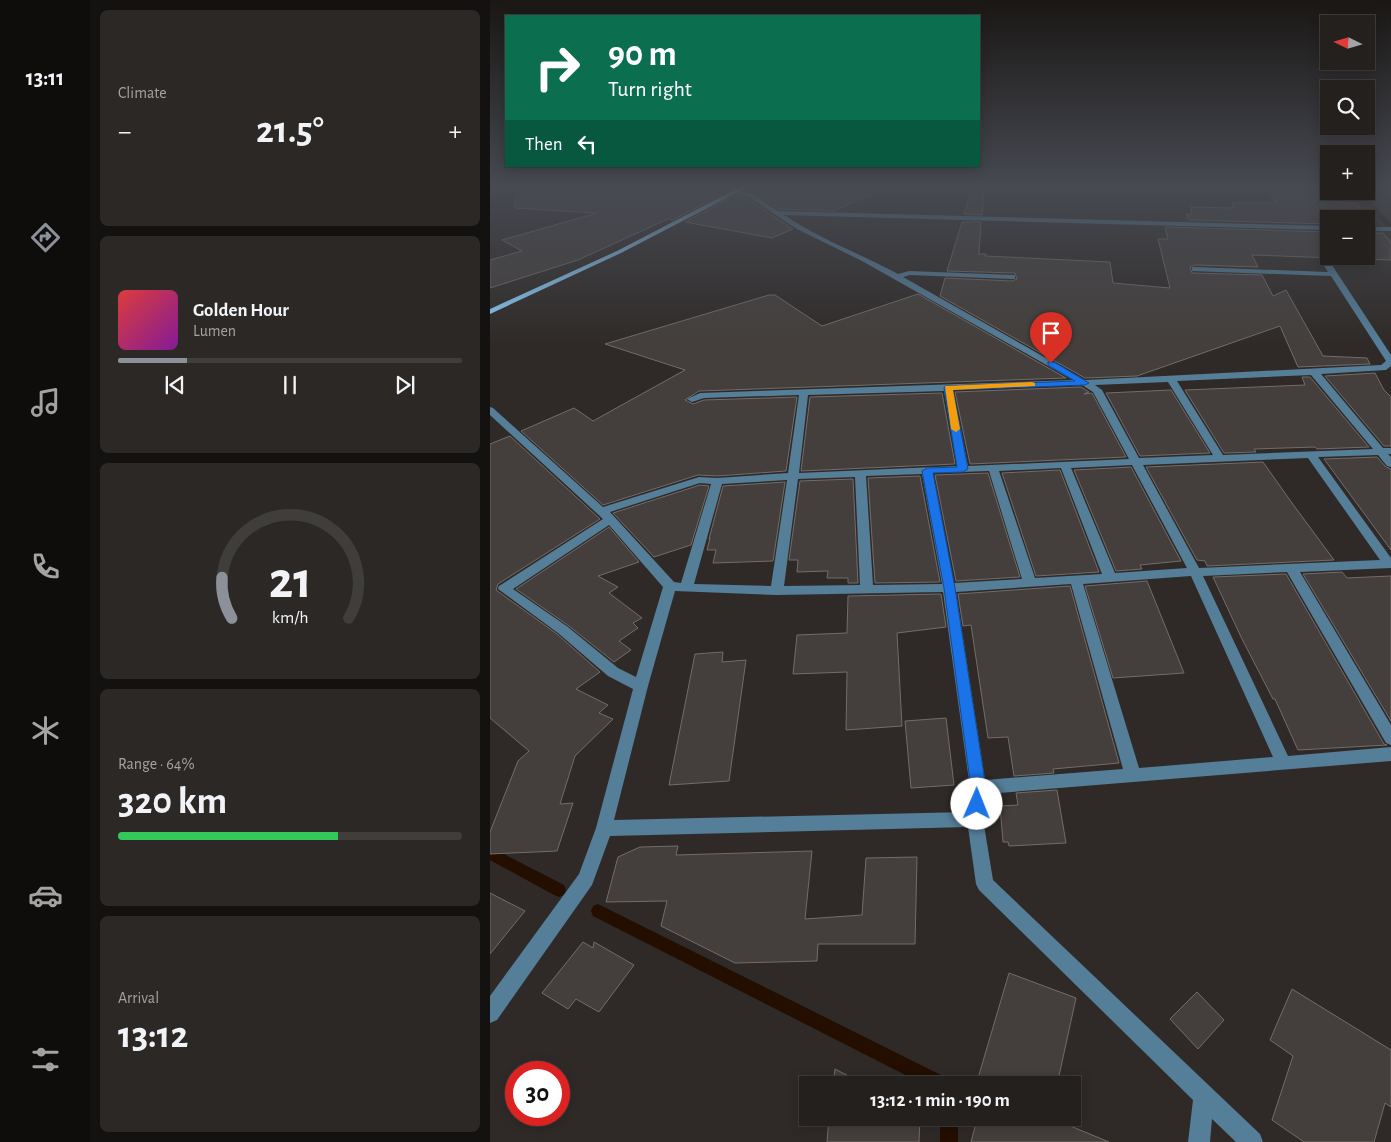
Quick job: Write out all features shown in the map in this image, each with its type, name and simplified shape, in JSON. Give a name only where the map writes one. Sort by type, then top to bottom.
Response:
[{"type":"main road","points":[[490,312],[644,239]]},
{"type":"street","points":[[823,239],[897,276],[1096,390],[1195,572],[1283,762]]},
{"type":"street","points":[[1327,265],[1388,364],[1391,376]]},
{"type":"street","points":[[1195,269],[1333,274]]},
{"type":"street","points":[[897,276],[909,273],[1012,277]]},
{"type":"street","points":[[692,399],[703,395],[1085,383],[1314,372],[1388,364]]},
{"type":"street","points":[[1314,372],[1386,451],[1391,464]]},
{"type":"street","points":[[1171,379],[1220,458]]},
{"type":"street","points":[[948,388],[963,469]]},
{"type":"street","points":[[777,591],[804,393]]},
{"type":"street","points":[[490,410],[606,515],[678,587],[777,591],[949,588],[1195,572],[1390,564]]},
{"type":"street","points":[[641,686],[613,672],[563,630],[504,589],[606,515],[699,480],[717,481],[794,476],[1386,451]]},
{"type":"street","points":[[1311,454],[1390,564]]},
{"type":"street","points":[[1065,465],[1110,577]]},
{"type":"street","points":[[993,468],[1030,583]]},
{"type":"street","points":[[927,471],[949,588],[978,788],[975,820],[985,884],[1252,1142]]},
{"type":"street","points":[[860,474],[867,589]]},
{"type":"street","points":[[490,1013],[586,879],[604,828],[641,686],[717,481]]},
{"type":"street","points":[[1291,568],[1391,739]]},
{"type":"street","points":[[1076,580],[1133,775]]},
{"type":"street","points":[[978,788],[1391,754]]},
{"type":"street","points":[[604,828],[975,820]]},
{"type":"street","points":[[1199,1142],[1204,1094]]},
{"type":"building","points":[[623,239],[578,260],[490,288],[490,260],[522,251],[502,240]]},
{"type":"building","points":[[957,239],[980,239],[979,254],[986,254],[985,256],[1110,262],[1113,283],[1170,288],[1158,239],[1320,239],[1320,257],[1252,255],[1258,267],[1195,265],[1190,267],[1192,273],[1262,275],[1273,296],[1286,290],[1323,356],[1367,358],[1370,364],[1298,367],[1280,326],[1137,376],[1085,378],[940,296],[945,278],[1012,281],[1017,279],[1015,273],[947,271]]},
{"type":"building","points":[[1375,239],[1389,239],[1391,242],[1391,260],[1375,259]]},
{"type":"building","points":[[918,294],[1066,378],[699,391],[685,400],[693,404],[704,400],[797,397],[786,471],[717,476],[698,475],[603,505],[521,431],[574,408],[593,421],[685,370],[605,344],[769,295],[775,295],[822,326]]},
{"type":"building","points":[[1375,373],[1384,390],[1391,397],[1391,446],[1384,446],[1325,376]]},
{"type":"building","points":[[1302,377],[1310,377],[1369,447],[1254,449],[1256,452],[1224,453],[1185,390],[1305,385]]},
{"type":"building","points":[[1081,387],[1089,392],[1084,394],[1092,393],[1126,457],[970,464],[955,392]]},
{"type":"building","points":[[1171,390],[1210,453],[1140,456],[1106,393]]},
{"type":"building","points":[[942,393],[955,464],[801,471],[810,397]]},
{"type":"building","points":[[510,436],[600,519],[498,584],[496,590],[557,634],[600,672],[576,689],[608,705],[599,713],[613,719],[575,756],[560,804],[573,803],[557,851],[490,854],[490,832],[518,761],[529,751],[490,718],[490,444]]},
{"type":"building","points":[[1377,457],[1386,467],[1391,469],[1391,550],[1324,459]]},
{"type":"building","points":[[1263,462],[1334,560],[1207,566],[1205,561],[1197,560],[1146,467]]},
{"type":"building","points":[[1131,467],[1181,561],[1140,565],[1142,569],[1116,571],[1074,470]]},
{"type":"building","points":[[1060,470],[1099,572],[1036,576],[1002,473]]},
{"type":"building","points":[[988,473],[1020,577],[956,581],[935,475]]},
{"type":"building","points":[[920,476],[940,582],[875,583],[868,478]]},
{"type":"building","points":[[853,479],[858,583],[848,583],[848,578],[827,578],[828,571],[797,572],[798,560],[789,560],[800,481]]},
{"type":"building","points":[[785,482],[773,561],[713,563],[716,550],[707,550],[723,486]]},
{"type":"building","points":[[700,485],[709,486],[691,545],[654,557],[613,513]]},
{"type":"building","points":[[609,527],[639,562],[598,576],[618,587],[609,593],[642,618],[633,623],[638,628],[619,641],[631,650],[614,662],[569,626],[516,589]]},
{"type":"building","points":[[1342,572],[1347,578],[1391,576],[1391,721],[1303,574]]},
{"type":"building","points":[[1286,574],[1384,744],[1387,745],[1298,750],[1275,699],[1273,699],[1242,639],[1213,577]]},
{"type":"building","points":[[1147,581],[1184,673],[1113,678],[1085,586]]},
{"type":"building","points":[[1070,586],[1119,763],[1053,769],[1054,773],[1014,776],[1008,737],[988,738],[971,625],[963,626],[958,594]]},
{"type":"building","points":[[941,594],[946,627],[897,633],[902,726],[846,730],[847,672],[793,674],[797,635],[847,633],[848,596]]},
{"type":"building","points":[[723,652],[722,662],[746,660],[729,781],[669,785],[695,654]]},
{"type":"building","points":[[946,718],[954,785],[911,788],[905,721]]},
{"type":"building","points":[[1057,790],[1066,843],[1009,846],[1008,842],[1003,842],[1000,806],[1018,805],[1016,793]]},
{"type":"building","points":[[678,846],[676,855],[812,851],[805,919],[862,915],[866,858],[917,857],[915,944],[818,944],[817,961],[735,963],[661,926],[667,901],[606,902],[618,857],[640,847]]},
{"type":"building","points":[[490,893],[525,911],[490,954]]},
{"type":"building","points":[[583,942],[593,948],[594,942],[634,965],[599,1012],[576,999],[568,1009],[542,993]]},
{"type":"building","points":[[1009,973],[1076,998],[1059,1076],[979,1076]]},
{"type":"building","points":[[1292,989],[1391,1050],[1391,1107],[1385,1103],[1374,1142],[1304,1142],[1272,1120],[1293,1056],[1270,1040]]},
{"type":"building","points":[[1197,992],[1224,1020],[1198,1049],[1170,1019]]},
{"type":"building","points":[[835,1069],[849,1076],[834,1076]]},
{"type":"building","points":[[828,1126],[920,1126],[919,1142],[827,1142]]},
{"type":"building","points":[[975,1126],[1070,1126],[1109,1142],[971,1142]]},
{"type":"waterway","points":[[490,853],[559,890]]},
{"type":"waterway","points":[[598,911],[925,1076]]},
{"type":"waterway","points":[[949,1126],[949,1142]]},
{"type":"slow traffic","points":[[956,429],[948,388],[1032,385]]},
{"type":"route","points":[[977,804],[978,788],[949,588],[927,471],[963,469],[948,388],[1085,383],[1051,363]]}]
